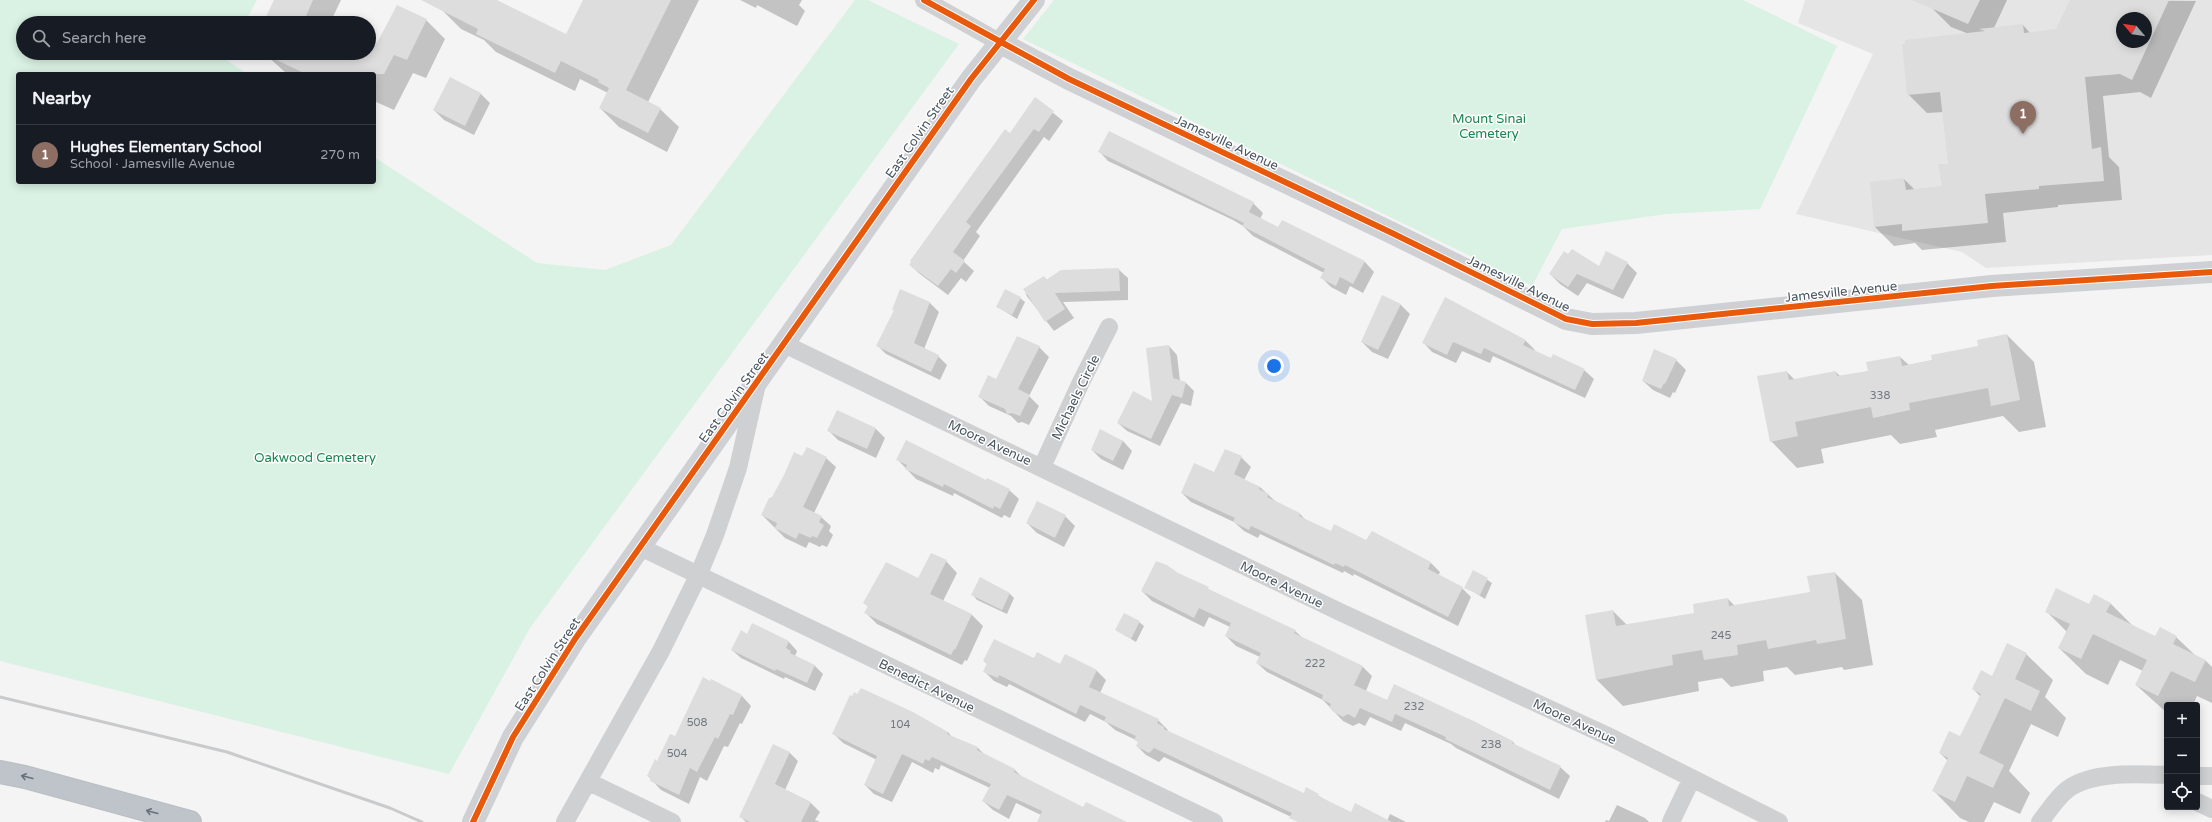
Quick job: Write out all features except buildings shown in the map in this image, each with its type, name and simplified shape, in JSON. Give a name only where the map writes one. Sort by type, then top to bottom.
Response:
[{"type":"highway","points":[[0,772],[25,777],[190,822]]},
{"type":"street","name":"Jamesville Avenue","points":[[924,0],[1069,79],[1392,233],[1566,319],[1592,324],[1636,323],[1992,286],[2212,272]]},
{"type":"street","name":"East Colvin Street","points":[[473,822],[513,737],[575,639],[971,79],[1034,0]]},
{"type":"street","name":"Michaels Circle","points":[[1042,467],[1081,382],[1109,328]]},
{"type":"street","name":"Moore Avenue","points":[[784,344],[1042,467],[1340,612],[1614,739],[1779,822]]},
{"type":"street","name":"East Colvin Street","points":[[565,822],[589,782],[661,652],[698,576],[715,535],[738,468],[758,380]]},
{"type":"street","name":"Benedict Avenue","points":[[640,547],[1214,822]]},
{"type":"street","points":[[2140,774],[2164,786]]},
{"type":"street","points":[[2040,822],[2059,797],[2069,788],[2101,776],[2140,774],[2164,775]]},
{"type":"street","points":[[2200,776],[2212,776]]},
{"type":"street","points":[[1671,822],[1692,778]]},
{"type":"street","points":[[589,782],[672,822]]},
{"type":"street","points":[[2200,803],[2212,809]]},
{"type":"shaded area","points":[[1805,0],[2212,0],[2212,255],[1986,268],[1962,252],[1796,214],[1873,54],[1798,23]]},
{"type":"green space","name":"Oakwood Cemetery","points":[[0,0],[257,0],[248,16],[16,16],[16,60],[226,60],[245,72],[16,72],[16,184],[376,184],[376,158],[537,263],[605,270],[671,245],[855,0],[868,0],[959,44],[530,628],[449,774],[0,661]]},
{"type":"green space","name":"Mount Sinai Cemetery","points":[[1054,0],[1743,0],[1837,46],[1760,209],[1666,214],[1562,229],[1532,286],[1023,39]]},
{"type":"railway","points":[[0,697],[227,752],[390,808],[422,822]]},
{"type":"cycle path","points":[[924,0],[1069,79],[1392,233],[1566,319],[1592,324],[1636,323],[1992,286],[2212,272]]},
{"type":"cycle path","points":[[473,822],[513,737],[575,639],[971,79],[1034,0]]},
{"type":"place","name":"Hughes Elementary School","points":[[2023,134]]}]
